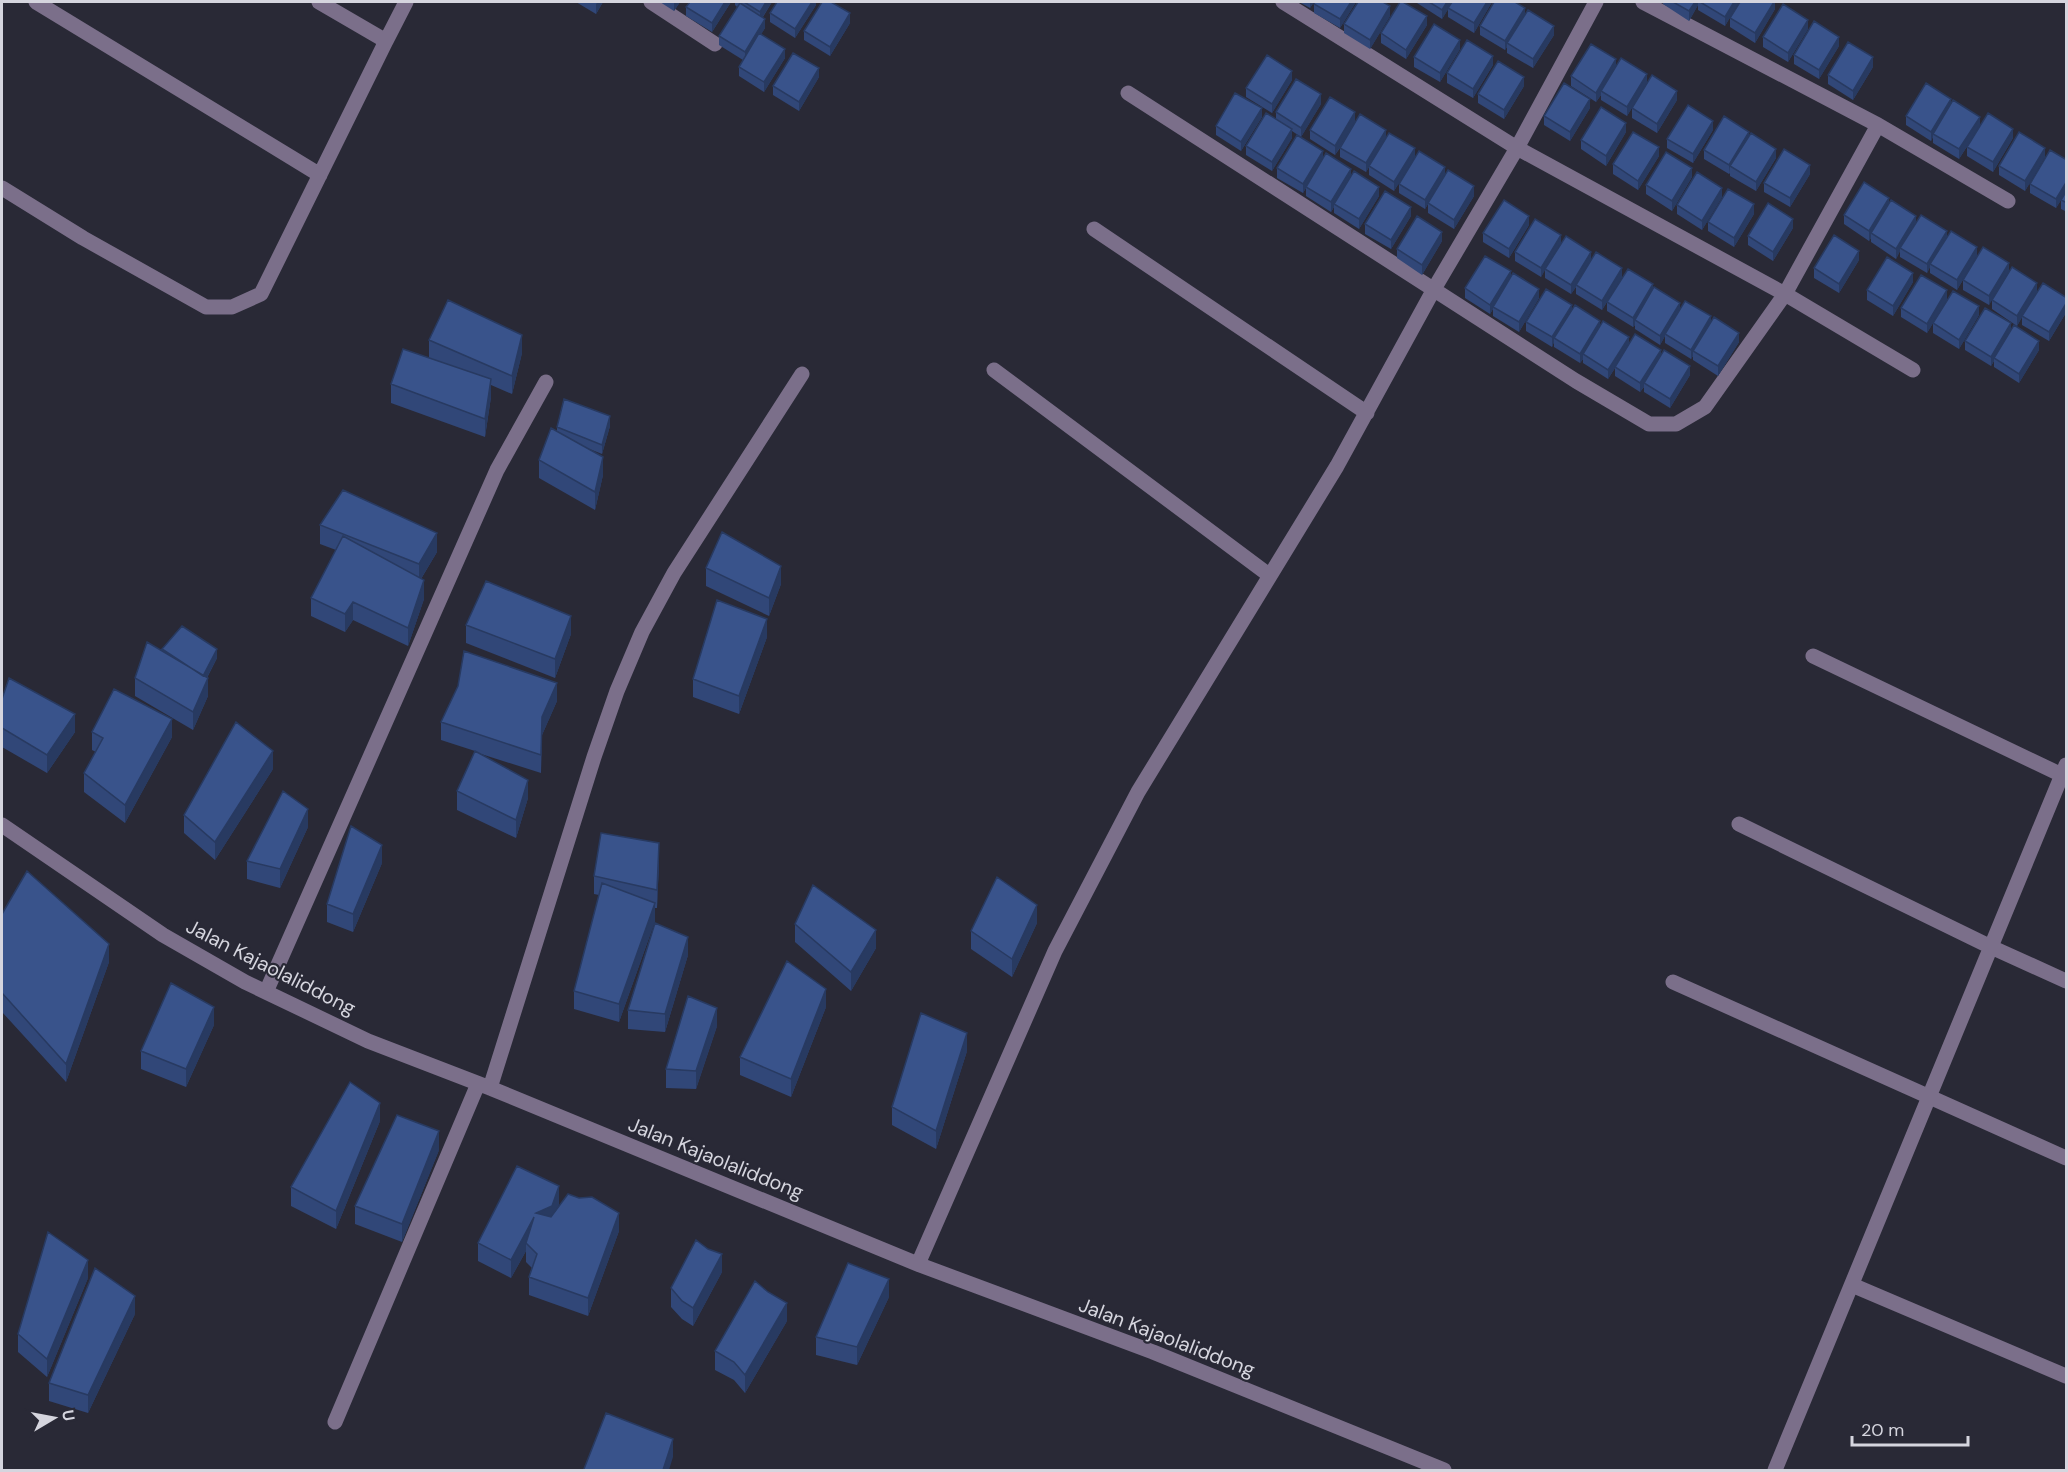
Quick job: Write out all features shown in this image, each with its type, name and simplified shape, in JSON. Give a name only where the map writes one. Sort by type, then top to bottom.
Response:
[{"type":"street","points":[[36,2],[320,175]]},
{"type":"street","points":[[319,2],[386,41]]},
{"type":"street","points":[[2,188],[83,238],[206,308],[232,307],[261,294],[406,2]]},
{"type":"street","points":[[651,2],[715,44]]},
{"type":"street","points":[[1282,2],[1517,148],[1785,294],[1913,370]]},
{"type":"street","points":[[918,1264],[1055,951],[1138,792],[1337,466],[1434,290],[1517,148],[1596,2]]},
{"type":"street","points":[[1643,2],[1878,125],[2008,201]]},
{"type":"street","points":[[1128,93],[1576,381],[1649,424],[1676,424],[1705,406],[1785,294],[1878,125]]},
{"type":"street","points":[[1094,230],[1367,413]]},
{"type":"street","points":[[994,370],[1269,575]]},
{"type":"street","points":[[335,1422],[484,1086],[594,757],[617,691],[642,632],[674,573],[802,374]]},
{"type":"street","points":[[266,992],[497,470],[546,382]]},
{"type":"street","points":[[1775,1470],[2065,772],[1813,656]]},
{"type":"street","points":[[1739,824],[1991,947],[2067,981]]},
{"type":"street","name":"Jalan Kajaolaliddong","points":[[2,825],[163,935],[266,992],[368,1041],[484,1086],[918,1264],[1153,1352],[1444,1470]]},
{"type":"street","points":[[1673,982],[2067,1158]]},
{"type":"street","points":[[1852,1285],[2067,1376]]},
{"type":"building","points":[[690,2],[725,2],[712,23],[686,7]]},
{"type":"building","points":[[744,2],[766,2],[760,12]]},
{"type":"building","points":[[777,2],[812,2],[795,29],[770,13]]},
{"type":"building","points":[[822,2],[831,2],[850,13],[830,47],[804,31]]},
{"type":"building","points":[[1315,2],[1351,2],[1340,19],[1314,4]]},
{"type":"building","points":[[1358,2],[1383,2],[1390,6],[1370,40],[1344,24]]},
{"type":"building","points":[[1400,2],[1427,16],[1406,50],[1381,33]]},
{"type":"building","points":[[1429,2],[1447,2],[1442,10]]},
{"type":"building","points":[[1452,2],[1487,2],[1474,23],[1448,8]]},
{"type":"building","points":[[1494,2],[1515,2],[1525,8],[1505,41],[1480,26]]},
{"type":"building","points":[[1673,2],[1695,2],[1689,11]]},
{"type":"building","points":[[1700,2],[1734,2],[1725,17]]},
{"type":"building","points":[[1740,2],[1774,2],[1755,33],[1730,18]]},
{"type":"building","points":[[740,3],[765,19],[745,52],[719,36]]},
{"type":"building","points":[[1783,4],[1808,20],[1788,53],[1763,37]]},
{"type":"building","points":[[1528,10],[1554,26],[1533,59],[1507,43]]},
{"type":"building","points":[[1814,21],[1839,37],[1819,70],[1794,55]]},
{"type":"building","points":[[1434,24],[1460,40],[1440,73],[1414,57]]},
{"type":"building","points":[[759,33],[785,49],[764,82],[739,67]]},
{"type":"building","points":[[1467,40],[1493,56],[1473,89],[1447,73]]},
{"type":"building","points":[[1848,42],[1873,57],[1853,91],[1828,75]]},
{"type":"building","points":[[1591,44],[1616,59],[1596,93],[1571,76]]},
{"type":"building","points":[[793,53],[819,68],[799,102],[773,86]]},
{"type":"building","points":[[1267,55],[1292,71],[1272,104],[1246,88]]},
{"type":"building","points":[[1621,58],[1647,74],[1627,107],[1601,91]]},
{"type":"building","points":[[1498,61],[1524,77],[1504,110],[1478,94]]},
{"type":"building","points":[[1652,75],[1677,91],[1657,124],[1632,108]]},
{"type":"building","points":[[1296,79],[1321,94],[1301,128],[1276,112]]},
{"type":"building","points":[[1564,83],[1590,99],[1570,132],[1544,116]]},
{"type":"building","points":[[1926,83],[1951,99],[1931,132],[1906,116]]},
{"type":"building","points":[[1235,93],[1262,108],[1241,142],[1216,126]]},
{"type":"building","points":[[1330,97],[1355,112],[1335,146],[1310,130]]},
{"type":"building","points":[[1953,100],[1980,117],[1959,149],[1933,134]]},
{"type":"building","points":[[1688,105],[1713,121],[1693,154],[1667,139]]},
{"type":"building","points":[[1601,107],[1626,123],[1606,156],[1581,140]]},
{"type":"building","points":[[1266,113],[1292,129],[1272,162],[1246,146]]},
{"type":"building","points":[[1988,113],[2013,129],[1993,162],[1967,147]]},
{"type":"building","points":[[1360,114],[1386,130],[1366,163],[1340,148]]},
{"type":"building","points":[[1724,116],[1749,132],[1729,165],[1704,150]]},
{"type":"building","points":[[1633,132],[1659,147],[1638,181],[1613,164]]},
{"type":"building","points":[[2019,132],[2045,148],[2025,181],[1999,166]]},
{"type":"building","points":[[1389,133],[1415,148],[1394,182],[1369,166]]},
{"type":"building","points":[[1751,133],[1776,149],[1756,182],[1730,166]]},
{"type":"building","points":[[1297,135],[1323,151],[1303,184],[1277,168]]},
{"type":"building","points":[[1784,149],[1810,165],[1790,198],[1764,183]]},
{"type":"building","points":[[2050,150],[2067,160],[2067,181],[2056,199],[2030,184]]},
{"type":"building","points":[[1419,151],[1445,167],[1425,200],[1399,184]]},
{"type":"building","points":[[1666,152],[1692,168],[1672,201],[1646,185]]},
{"type":"building","points":[[1326,153],[1351,169],[1331,202],[1306,187]]},
{"type":"building","points":[[1448,170],[1474,186],[1454,220],[1428,203]]},
{"type":"building","points":[[1354,171],[1379,187],[1359,219],[1334,204]]},
{"type":"building","points":[[1697,172],[1722,188],[1702,221],[1677,205]]},
{"type":"building","points":[[1864,182],[1889,198],[1869,231],[1844,215]]},
{"type":"building","points":[[1728,189],[1754,204],[1734,238],[1708,222]]},
{"type":"building","points":[[2067,190],[2067,203],[2061,200]]},
{"type":"building","points":[[1385,191],[1411,207],[1391,240],[1365,224]]},
{"type":"building","points":[[1504,200],[1529,216],[1509,249],[1483,233]]},
{"type":"building","points":[[1891,200],[1916,216],[1896,249],[1871,233]]},
{"type":"building","points":[[1768,203],[1793,219],[1773,252],[1748,236]]},
{"type":"building","points":[[1921,215],[1947,231],[1927,264],[1900,248]]},
{"type":"building","points":[[1417,216],[1442,232],[1422,265],[1397,249]]},
{"type":"building","points":[[1535,219],[1561,235],[1541,268],[1515,252]]},
{"type":"building","points":[[1951,231],[1977,247],[1957,280],[1930,264]]},
{"type":"building","points":[[1834,235],[1859,251],[1839,284],[1814,268]]},
{"type":"building","points":[[1566,236],[1591,252],[1571,285],[1545,269]]},
{"type":"building","points":[[1983,247],[2009,263],[1989,296],[1963,280]]},
{"type":"building","points":[[1596,252],[1622,268],[1602,301],[1576,285]]},
{"type":"building","points":[[1485,256],[1511,271],[1490,305],[1465,288]]},
{"type":"building","points":[[1887,257],[1913,273],[1893,306],[1867,290]]},
{"type":"building","points":[[2012,267],[2037,283],[2017,316],[1992,300]]},
{"type":"building","points":[[1628,269],[1653,284],[1633,318],[1607,302]]},
{"type":"building","points":[[1513,273],[1539,289],[1519,322],[1493,307]]},
{"type":"building","points":[[1921,275],[1947,290],[1927,324],[1901,308]]},
{"type":"building","points":[[2043,283],[2067,298],[2067,302],[2049,332],[2022,316]]},
{"type":"building","points":[[1654,287],[1680,303],[1660,336],[1635,320]]},
{"type":"building","points":[[1546,289],[1572,305],[1552,337],[1526,322]]},
{"type":"building","points":[[1953,291],[1979,306],[1959,340],[1933,323]]},
{"type":"building","points":[[448,300],[522,335],[512,376],[429,340]]},
{"type":"building","points":[[1685,301],[1711,316],[1691,350],[1665,334]]},
{"type":"building","points":[[1575,305],[1600,321],[1580,354],[1554,338]]},
{"type":"building","points":[[1985,308],[2011,323],[1991,357],[1965,341]]},
{"type":"building","points":[[1714,317],[1739,333],[1718,366],[1693,351]]},
{"type":"building","points":[[1603,321],[1629,337],[1608,370],[1583,354]]},
{"type":"building","points":[[2014,325],[2039,341],[2019,374],[1994,358]]},
{"type":"building","points":[[1635,334],[1661,350],[1640,383],[1615,367]]},
{"type":"building","points":[[403,349],[491,379],[485,419],[391,384]]},
{"type":"building","points":[[1664,350],[1690,366],[1670,399],[1644,383]]},
{"type":"building","points":[[564,399],[610,416],[602,445],[557,427]]},
{"type":"building","points":[[551,428],[603,457],[595,492],[539,460]]},
{"type":"building","points":[[343,490],[437,533],[419,564],[320,525]]},
{"type":"building","points":[[722,532],[781,566],[769,598],[706,568]]},
{"type":"building","points":[[343,536],[424,580],[408,628],[353,602],[345,614],[311,598]]},
{"type":"building","points":[[486,581],[571,616],[555,659],[466,625]]},
{"type":"building","points":[[717,600],[767,619],[739,696],[693,679]]},
{"type":"building","points":[[182,626],[217,649],[203,676],[162,649]]},
{"type":"building","points":[[147,642],[208,678],[193,712],[135,678]]},
{"type":"building","points":[[464,651],[557,683],[542,717],[541,755],[441,722],[458,686]]},
{"type":"building","points":[[9,678],[75,714],[47,755],[2,728],[2,699]]},
{"type":"building","points":[[114,689],[172,719],[125,805],[84,773],[103,738],[92,732]]},
{"type":"building","points":[[236,722],[273,751],[215,842],[184,815]]},
{"type":"building","points":[[475,751],[528,780],[516,820],[457,791]]},
{"type":"building","points":[[283,791],[308,809],[280,869],[247,861]]},
{"type":"building","points":[[351,826],[382,845],[353,914],[327,904]]},
{"type":"building","points":[[601,833],[659,843],[657,890],[594,876]]},
{"type":"building","points":[[27,871],[109,944],[66,1064],[2,993],[2,914]]},
{"type":"building","points":[[997,877],[1037,905],[1012,959],[971,931]]},
{"type":"building","points":[[602,883],[655,903],[619,1004],[574,991]]},
{"type":"building","points":[[813,885],[876,930],[851,972],[795,924]]},
{"type":"building","points":[[655,923],[688,937],[665,1014],[628,1010]]},
{"type":"building","points":[[787,961],[826,989],[791,1079],[740,1057]]},
{"type":"building","points":[[171,983],[214,1007],[186,1069],[141,1051]]},
{"type":"building","points":[[688,996],[717,1008],[696,1071],[666,1069]]},
{"type":"building","points":[[921,1013],[967,1033],[936,1131],[892,1107]]},
{"type":"building","points":[[350,1082],[380,1103],[336,1211],[291,1187]]},
{"type":"building","points":[[397,1115],[439,1131],[402,1224],[355,1206]]},
{"type":"building","points":[[517,1166],[559,1186],[552,1206],[536,1213],[551,1217],[568,1194],[579,1198],[592,1197],[619,1213],[588,1298],[529,1277],[537,1254],[526,1243],[534,1217],[511,1260],[478,1243]]},
{"type":"building","points":[[48,1232],[88,1260],[47,1359],[18,1334]]},
{"type":"building","points":[[696,1240],[708,1249],[722,1254],[693,1308],[682,1301],[671,1288]]},
{"type":"building","points":[[848,1263],[889,1279],[857,1347],[816,1337]]},
{"type":"building","points":[[95,1268],[135,1296],[88,1395],[49,1383]]},
{"type":"building","points":[[755,1281],[787,1303],[745,1375],[734,1362],[715,1351]]},
{"type":"building","points":[[606,1413],[673,1439],[663,1470],[584,1469]]}]
